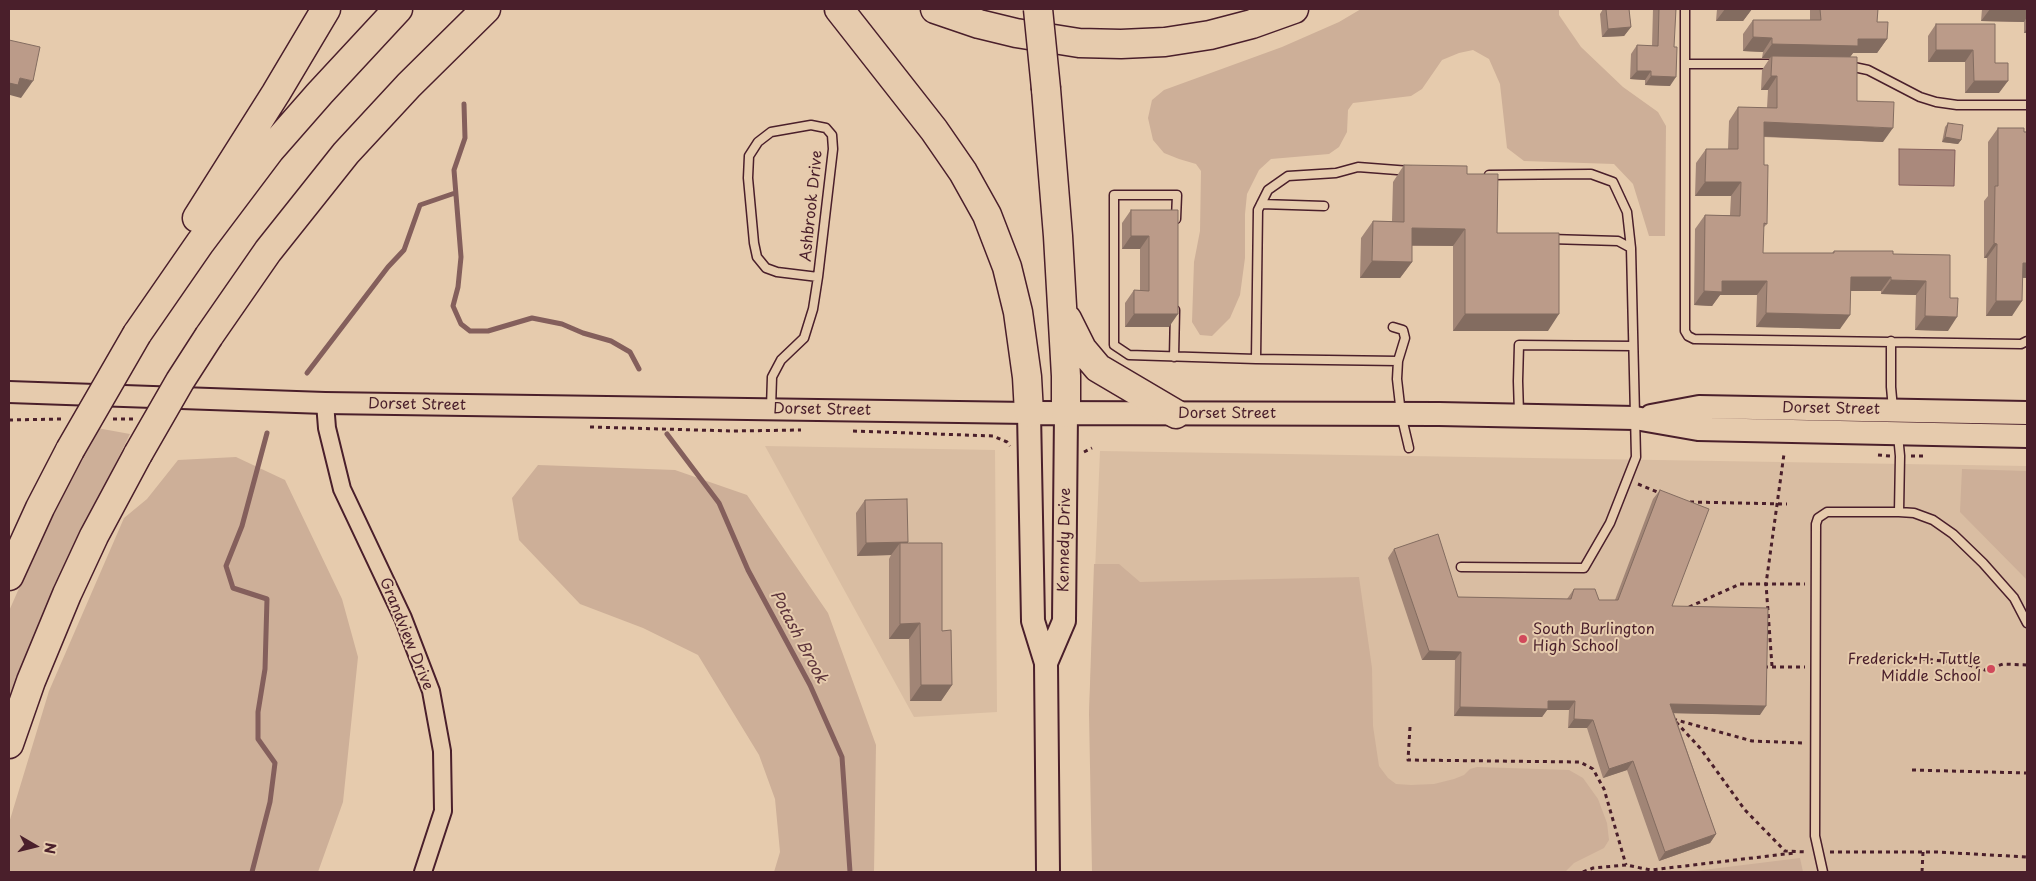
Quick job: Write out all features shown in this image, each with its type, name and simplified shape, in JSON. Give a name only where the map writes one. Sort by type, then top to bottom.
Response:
[{"type":"highway","points":[[9,576],[40,508],[70,450],[137,334],[187,236],[326,9]]},
{"type":"highway","points":[[137,334],[200,243],[270,150],[346,64],[398,9]]},
{"type":"highway","points":[[9,744],[42,653],[101,522],[176,387],[209,336],[268,251],[346,153],[409,85],[486,9]]},
{"type":"highway","points":[[839,9],[934,130],[963,172],[987,215],[1007,266],[1018,312],[1027,377],[1029,413]]},
{"type":"highway","points":[[935,9],[1016,34],[1079,43],[1114,44],[1165,42],[1210,35],[1252,24],[1294,9]]},
{"type":"highway","points":[[1038,9],[1062,298],[1066,412]]},
{"type":"highway","points":[[1062,298],[1067,319],[1076,339],[1093,363],[1124,385],[1176,414]]},
{"type":"main road","name":"Kennedy Drive","points":[[1046,663],[1064,621],[1066,412]]},
{"type":"main road","name":"Dorset Street","points":[[1029,413],[1401,414],[1635,418],[1698,429],[1895,422],[2027,413]]},
{"type":"main road","name":"Kennedy Drive","points":[[1029,413],[1033,621],[1046,663],[1048,872]]},
{"type":"main road","name":"Dorset Street","points":[[1895,422],[2027,436]]},
{"type":"street","name":"Dorset Street","points":[[9,392],[325,403],[1029,413]]},
{"type":"street","name":"Grandview Drive","points":[[325,403],[327,428],[342,489],[403,618],[430,691],[442,751],[443,811],[423,872]]},
{"type":"lane","points":[[1685,9],[1685,330],[1688,336],[1694,339],[2021,344],[2027,342]]},
{"type":"lane","points":[[1685,64],[1784,64]]},
{"type":"lane","points":[[1843,65],[1868,70],[1936,102],[1957,105],[2027,105]]},
{"type":"lane","name":"Ashbrook Drive","points":[[771,410],[772,377],[781,360],[804,338],[813,309],[818,277],[833,149],[832,135],[826,128],[811,125],[771,132],[758,142],[748,156],[748,178],[757,257],[766,268],[777,272],[818,277]]},
{"type":"lane","points":[[1256,359],[1258,210],[1268,190],[1288,176],[1336,173],[1358,167],[1417,171]]},
{"type":"lane","points":[[1461,567],[1584,568],[1610,523],[1636,457],[1631,248],[1627,212],[1613,182],[1591,174],[1476,174]]},
{"type":"lane","points":[[1176,223],[1177,195],[1114,195],[1114,345],[1129,356],[1398,361]]},
{"type":"lane","points":[[1261,204],[1324,206]]},
{"type":"lane","points":[[1538,238],[1618,241],[1631,248]]},
{"type":"lane","points":[[1174,357],[1175,300]]},
{"type":"lane","points":[[1393,327],[1403,330],[1405,338],[1398,361],[1397,379],[1401,414],[1410,448]]},
{"type":"lane","points":[[1891,341],[1891,387],[1900,456],[1899,512]]},
{"type":"lane","points":[[1520,416],[1518,381],[1520,345],[1633,346]]},
{"type":"lane","points":[[1823,872],[1815,836],[1816,524],[1822,514],[1827,512],[1899,512],[1914,513],[1933,520],[1953,534],[1983,563],[2014,598],[2027,623]]},
{"type":"path","points":[[585,427],[733,431],[806,430]]},
{"type":"path","points":[[845,431],[993,436],[1007,442],[1015,452]]},
{"type":"path","points":[[1772,666],[1766,584],[1784,454]]},
{"type":"path","points":[[1634,483],[1667,496]]},
{"type":"path","points":[[1683,502],[1787,504]]},
{"type":"path","points":[[1688,608],[1740,584],[1816,584]]},
{"type":"path","points":[[1913,658],[1963,663],[1985,670],[2003,664],[2027,666]]},
{"type":"path","points":[[1764,667],[1816,667]]},
{"type":"path","points":[[1815,742],[1752,741],[1672,718],[1700,748],[1745,810],[1785,851],[1923,852],[2027,857]]},
{"type":"path","points":[[1410,727],[1408,760],[1580,762],[1593,769],[1604,789],[1626,865]]},
{"type":"path","points":[[1912,770],[2027,773]]},
{"type":"path","points":[[1583,872],[1593,868],[1626,865],[1651,870],[1808,852]]},
{"type":"path","points":[[1922,872],[1923,852]]},
{"type":"shaded area","points":[[1361,9],[1559,9],[1559,15],[1581,47],[1623,87],[1658,112],[1666,126],[1665,236],[1649,236],[1633,184],[1614,164],[1524,161],[1507,148],[1500,84],[1489,59],[1473,50],[1442,60],[1422,89],[1411,96],[1353,103],[1348,110],[1347,132],[1339,147],[1329,154],[1271,159],[1259,170],[1247,194],[1245,258],[1240,295],[1230,318],[1212,336],[1200,335],[1192,322],[1194,262],[1200,231],[1201,171],[1196,164],[1164,153],[1153,140],[1148,118],[1152,100],[1164,90],[1282,47],[1339,22]]},
{"type":"shaded area","points":[[1899,149],[1955,150],[1954,186],[1899,185]]},
{"type":"shaded area","points":[[97,428],[130,434],[86,523],[24,660],[9,706],[9,611],[35,552]]},
{"type":"shaded area","points":[[765,446],[995,450],[997,712],[914,717]]},
{"type":"shaded area","name":"South Burlington High School","points":[[1100,451],[2027,466],[2027,872],[1182,872],[1089,714]]},
{"type":"shaded area","points":[[236,457],[285,480],[342,599],[358,657],[343,802],[318,872],[9,872],[9,823],[49,691],[124,518],[147,499],[178,460]]},
{"type":"shaded area","points":[[538,465],[675,470],[747,495],[828,613],[876,745],[874,872],[774,872],[780,852],[775,799],[759,755],[698,655],[643,628],[580,604],[519,540],[512,498]]},
{"type":"shaded area","points":[[1962,469],[2027,471],[2027,580],[1960,512]]},
{"type":"shaded area","points":[[1094,564],[1119,564],[1140,582],[1359,577],[1372,668],[1373,726],[1379,766],[1388,778],[1396,784],[1434,784],[1454,779],[1477,767],[1569,770],[1583,778],[1598,799],[1607,823],[1609,840],[1604,848],[1574,863],[1565,872],[1092,872],[1089,714]]},
{"type":"shaded area","points":[[1800,858],[1803,872],[1687,872]]},
{"type":"building","points":[[1606,9],[1629,9],[1631,27],[1608,29]]},
{"type":"building","points":[[1659,9],[1676,9],[1674,47],[1677,47],[1676,77],[1651,76],[1651,71],[1637,71],[1637,45],[1658,46]]},
{"type":"building","points":[[1820,9],[1878,9],[1877,22],[1888,22],[1887,39],[1858,39],[1858,46],[1772,44],[1772,38],[1753,37],[1753,20],[1821,20]]},
{"type":"building","points":[[1936,24],[1995,24],[1995,63],[2008,63],[2008,81],[1974,81],[1973,50],[1936,50]]},
{"type":"building","points":[[9,40],[40,47],[33,81],[20,78],[18,85],[9,83]]},
{"type":"building","points":[[1772,56],[1857,57],[1857,101],[1894,102],[1893,128],[1764,122],[1764,165],[1768,165],[1767,224],[1764,223],[1763,253],[1893,251],[1893,254],[1950,255],[1950,298],[1958,298],[1957,317],[1925,316],[1926,281],[1891,280],[1891,277],[1851,277],[1850,315],[1766,313],[1767,281],[1722,281],[1722,292],[1704,291],[1705,215],[1740,216],[1741,182],[1705,182],[1706,149],[1738,149],[1738,107],[1777,108],[1777,76],[1771,76]]},
{"type":"building","points":[[1948,123],[1963,125],[1961,140],[1945,137]]},
{"type":"building","points":[[1998,128],[2024,128],[2024,132],[2027,132],[2027,263],[2023,263],[2022,301],[1996,301],[1997,244],[1994,243],[1995,186],[1998,186]]},
{"type":"building","points":[[1404,165],[1467,166],[1467,174],[1498,174],[1497,233],[1559,233],[1559,314],[1465,314],[1465,229],[1412,228],[1412,262],[1372,261],[1373,221],[1404,222]]},
{"type":"building","points":[[1131,210],[1178,210],[1178,314],[1134,314],[1134,290],[1149,291],[1149,236],[1131,236]]},
{"type":"building","points":[[1660,490],[1709,509],[1672,606],[1768,608],[1766,706],[1670,704],[1716,834],[1665,852],[1633,761],[1609,769],[1593,720],[1574,719],[1575,701],[1548,701],[1548,709],[1460,707],[1461,652],[1429,651],[1394,549],[1438,534],[1458,597],[1571,599],[1574,589],[1595,589],[1599,600],[1618,600]]},
{"type":"building","points":[[907,499],[908,542],[866,543],[865,500]]},
{"type":"building","points":[[900,543],[942,543],[942,631],[951,630],[952,685],[921,685],[920,623],[900,624]]},
{"type":"waterway","name":"Potash Brook","points":[[464,104],[465,138],[454,170],[461,257],[458,287],[453,306],[461,324],[470,331],[488,331],[532,318],[562,324],[583,333],[611,341],[630,352],[639,369]]},
{"type":"waterway","points":[[307,373],[388,267],[404,250],[420,205],[455,193]]},
{"type":"waterway","points":[[252,872],[270,802],[275,763],[258,739],[258,712],[265,669],[267,599],[233,588],[226,566],[242,526],[267,433]]},
{"type":"waterway","name":"Potash Brook","points":[[667,434],[719,503],[748,570],[810,685],[842,757],[850,872]]},
{"type":"place","name":"South Burlington High School","points":[[1523,639]]},
{"type":"place","name":"Frederick H. Tuttle Middle School","points":[[1991,669]]}]
